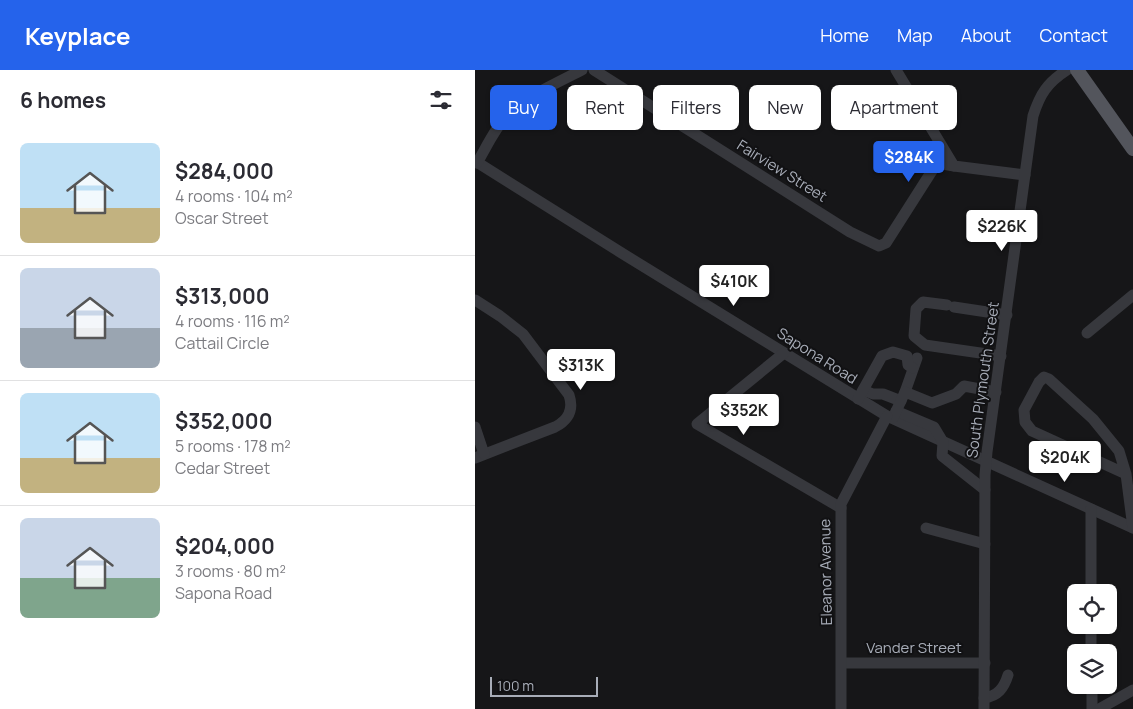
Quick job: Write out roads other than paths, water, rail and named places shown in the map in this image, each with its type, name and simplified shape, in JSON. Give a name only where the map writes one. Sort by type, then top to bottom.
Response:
[{"type":"main road","points":[[1077,70],[1133,149]]},
{"type":"street","points":[[476,162],[509,112],[582,70]]},
{"type":"street","name":"Fairview Street","points":[[594,70],[850,232],[879,246],[886,243],[937,163],[954,166]]},
{"type":"street","points":[[896,70],[954,166],[1025,175]]},
{"type":"street","name":"South Plymouth Street","points":[[984,704],[986,461],[1033,116],[1045,88],[1067,70]]},
{"type":"street","name":"Sapona Road","points":[[476,162],[784,353],[861,394],[896,408],[943,442],[1133,528]]},
{"type":"street","points":[[1087,333],[1133,295]]},
{"type":"street","points":[[475,300],[523,334],[571,401],[570,414],[561,424],[480,456],[475,427]]},
{"type":"street","points":[[1001,356],[925,346],[914,336],[916,309],[923,302],[1007,315]]},
{"type":"street","name":"Eleanor Avenue","points":[[841,709],[841,504],[896,408],[915,363],[908,365],[907,356],[893,352],[882,356],[861,394]]},
{"type":"street","points":[[784,353],[697,424],[841,508]]},
{"type":"street","points":[[1126,474],[1093,457],[1032,431],[1025,422],[1024,410],[1039,382],[1044,378],[1049,380],[1093,419],[1119,451],[1126,474],[1133,528]]},
{"type":"street","points":[[896,408],[932,403],[956,394],[964,386],[996,392]]},
{"type":"street","points":[[861,394],[883,394],[896,408],[934,427],[943,442],[942,456],[985,490]]},
{"type":"street","points":[[925,423],[932,403]]},
{"type":"street","points":[[1091,509],[1091,584]]},
{"type":"street","points":[[926,528],[985,544]]},
{"type":"street","name":"Vander Street","points":[[842,663],[985,663]]},
{"type":"street","points":[[984,704],[997,693],[1005,683],[1008,675]]},
{"type":"street","points":[[1099,709],[1133,690]]},
{"type":"street","points":[[1091,694],[1092,709]]}]
